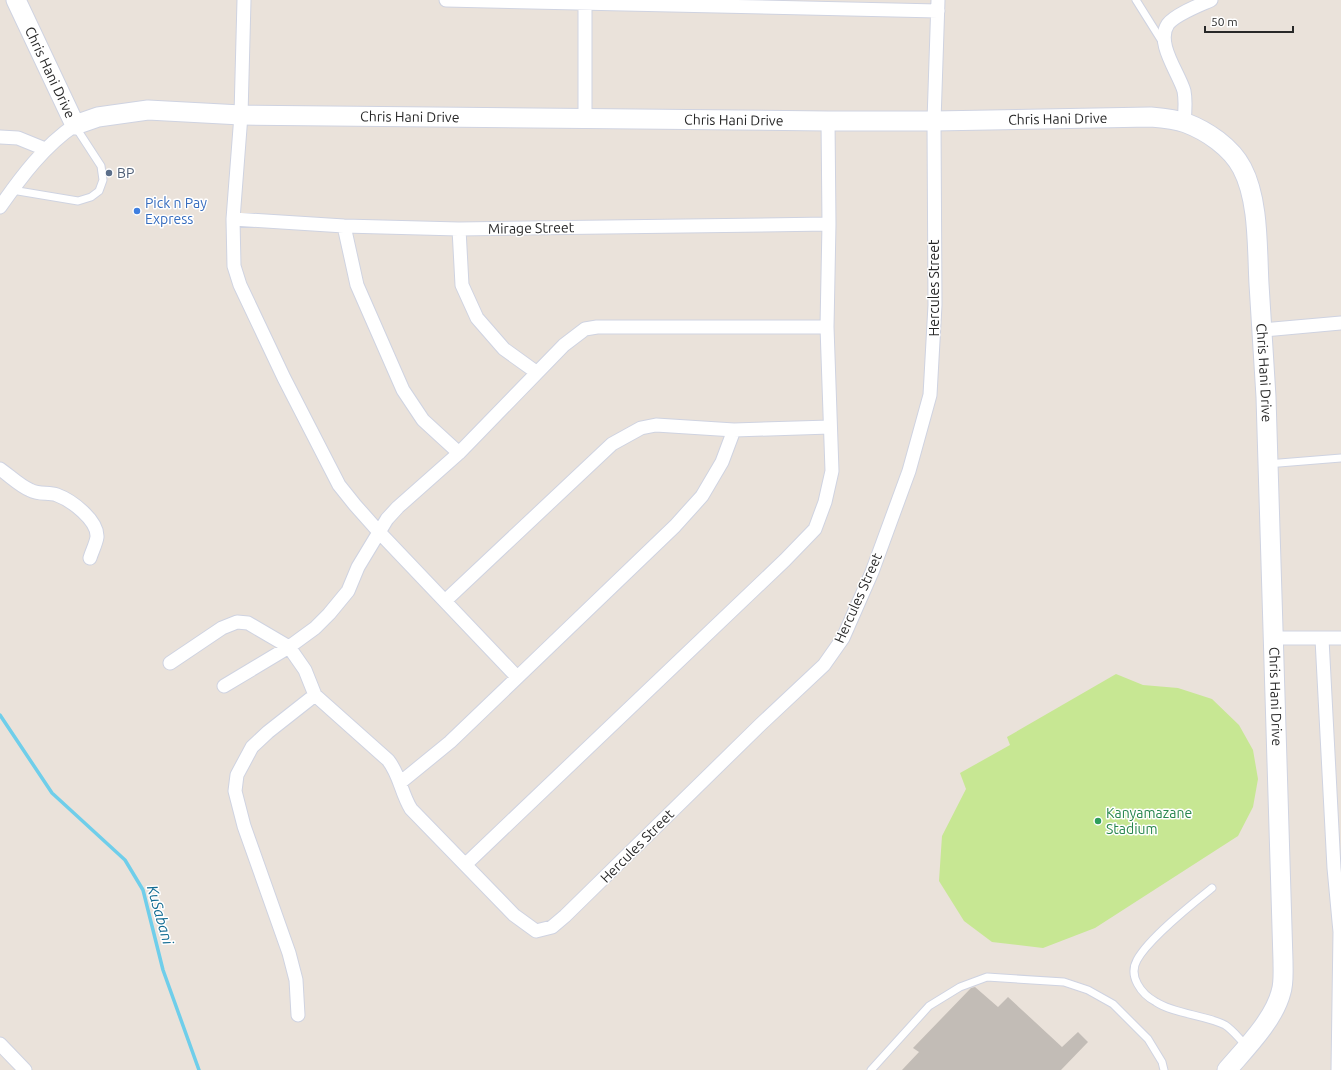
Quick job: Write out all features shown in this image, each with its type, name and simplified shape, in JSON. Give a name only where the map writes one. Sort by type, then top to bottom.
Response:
[{"type":"street","name":"Chris Hani Drive","points":[[16,0],[75,125],[98,117],[148,110],[241,115],[828,121],[934,121],[1150,117],[1184,122],[1207,134],[1225,147],[1236,158],[1243,169],[1250,190],[1256,224],[1263,330],[1275,638],[1283,961],[1282,992],[1272,1013],[1247,1047],[1227,1070]]},
{"type":"street","points":[[244,0],[241,115],[232,219],[234,266],[247,302],[323,456],[339,485],[355,506],[379,532],[517,677]]},
{"type":"street","points":[[446,0],[585,4],[730,3],[938,5]]},
{"type":"street","points":[[1184,122],[1184,91],[1166,49],[1165,35],[1168,24],[1185,12],[1211,0]]},
{"type":"street","points":[[585,4],[585,118]]},
{"type":"street","name":"Hercules Street","points":[[315,695],[388,760],[397,772],[401,782],[402,793],[411,809],[525,924],[536,931],[552,927],[566,916],[760,725],[824,665],[843,638],[897,506],[919,441],[930,395],[935,305],[934,121],[938,5]]},
{"type":"street","points":[[466,864],[785,560],[815,529],[825,502],[832,471],[827,327],[829,224],[828,121]]},
{"type":"street","points":[[0,207],[45,149],[58,136],[75,125]]},
{"type":"street","points":[[0,137],[18,138],[45,149]]},
{"type":"street","name":"Mirage Street","points":[[232,219],[344,226],[459,229],[829,224]]},
{"type":"street","points":[[344,226],[357,285],[403,390],[423,420],[459,453]]},
{"type":"street","points":[[459,229],[462,285],[477,318],[504,349],[536,372]]},
{"type":"street","points":[[1263,330],[1341,323]]},
{"type":"street","points":[[224,686],[289,647],[315,628],[341,601],[348,591],[358,567],[379,532],[398,507],[459,453],[536,372],[577,334],[585,329],[597,327],[827,327]]},
{"type":"street","points":[[445,601],[612,444],[627,434],[641,428],[656,425],[734,430],[830,427]]},
{"type":"street","points":[[401,782],[450,742],[684,516],[702,496],[722,462],[734,430]]},
{"type":"street","points":[[0,469],[28,490],[37,493],[48,493],[61,496],[84,513],[96,529],[97,538],[90,558]]},
{"type":"street","points":[[170,663],[222,628],[236,622],[248,623],[289,647],[305,670],[315,695],[268,732],[252,747],[237,774],[235,791],[244,826],[291,960],[296,980],[298,1015]]},
{"type":"street","points":[[1275,638],[1341,638]]},
{"type":"street","points":[[1322,639],[1334,868],[1340,932],[1338,1070]]},
{"type":"street","points":[[0,1044],[25,1070]]},
{"type":"lane","points":[[1136,0],[1166,49]]},
{"type":"lane","points":[[12,190],[78,201],[91,197],[99,191],[103,180],[101,166],[75,125]]},
{"type":"lane","points":[[1268,464],[1341,458]]},
{"type":"lane","points":[[1212,888],[1182,913],[1150,944],[1137,960],[1134,975],[1140,989],[1156,1003],[1226,1026],[1247,1047]]},
{"type":"lane","points":[[871,1070],[929,1006],[960,987],[987,977],[1064,982],[1088,990],[1113,1004],[1148,1039],[1162,1062],[1164,1070]]},
{"type":"green space","name":"Kanyamazane Stadium","points":[[1116,674],[1143,685],[1178,688],[1212,699],[1239,725],[1253,750],[1258,779],[1253,807],[1238,836],[1095,928],[1043,948],[992,942],[964,921],[939,881],[942,836],[966,789],[960,773],[1010,745],[1007,737]]},
{"type":"building","points":[[975,987],[998,1007],[1008,997],[1062,1047],[1078,1032],[1088,1042],[1061,1070],[902,1070],[919,1052],[913,1048],[971,988]]},
{"type":"waterway","name":"KuSabani","points":[[0,715],[52,793],[125,860],[143,890],[163,970],[199,1070]]},
{"type":"place","name":"BP","points":[[109,173]]},
{"type":"place","name":"Pick n Pay Express","points":[[137,211]]},
{"type":"place","name":"Kanyamazane Stadium","points":[[1098,821]]}]
